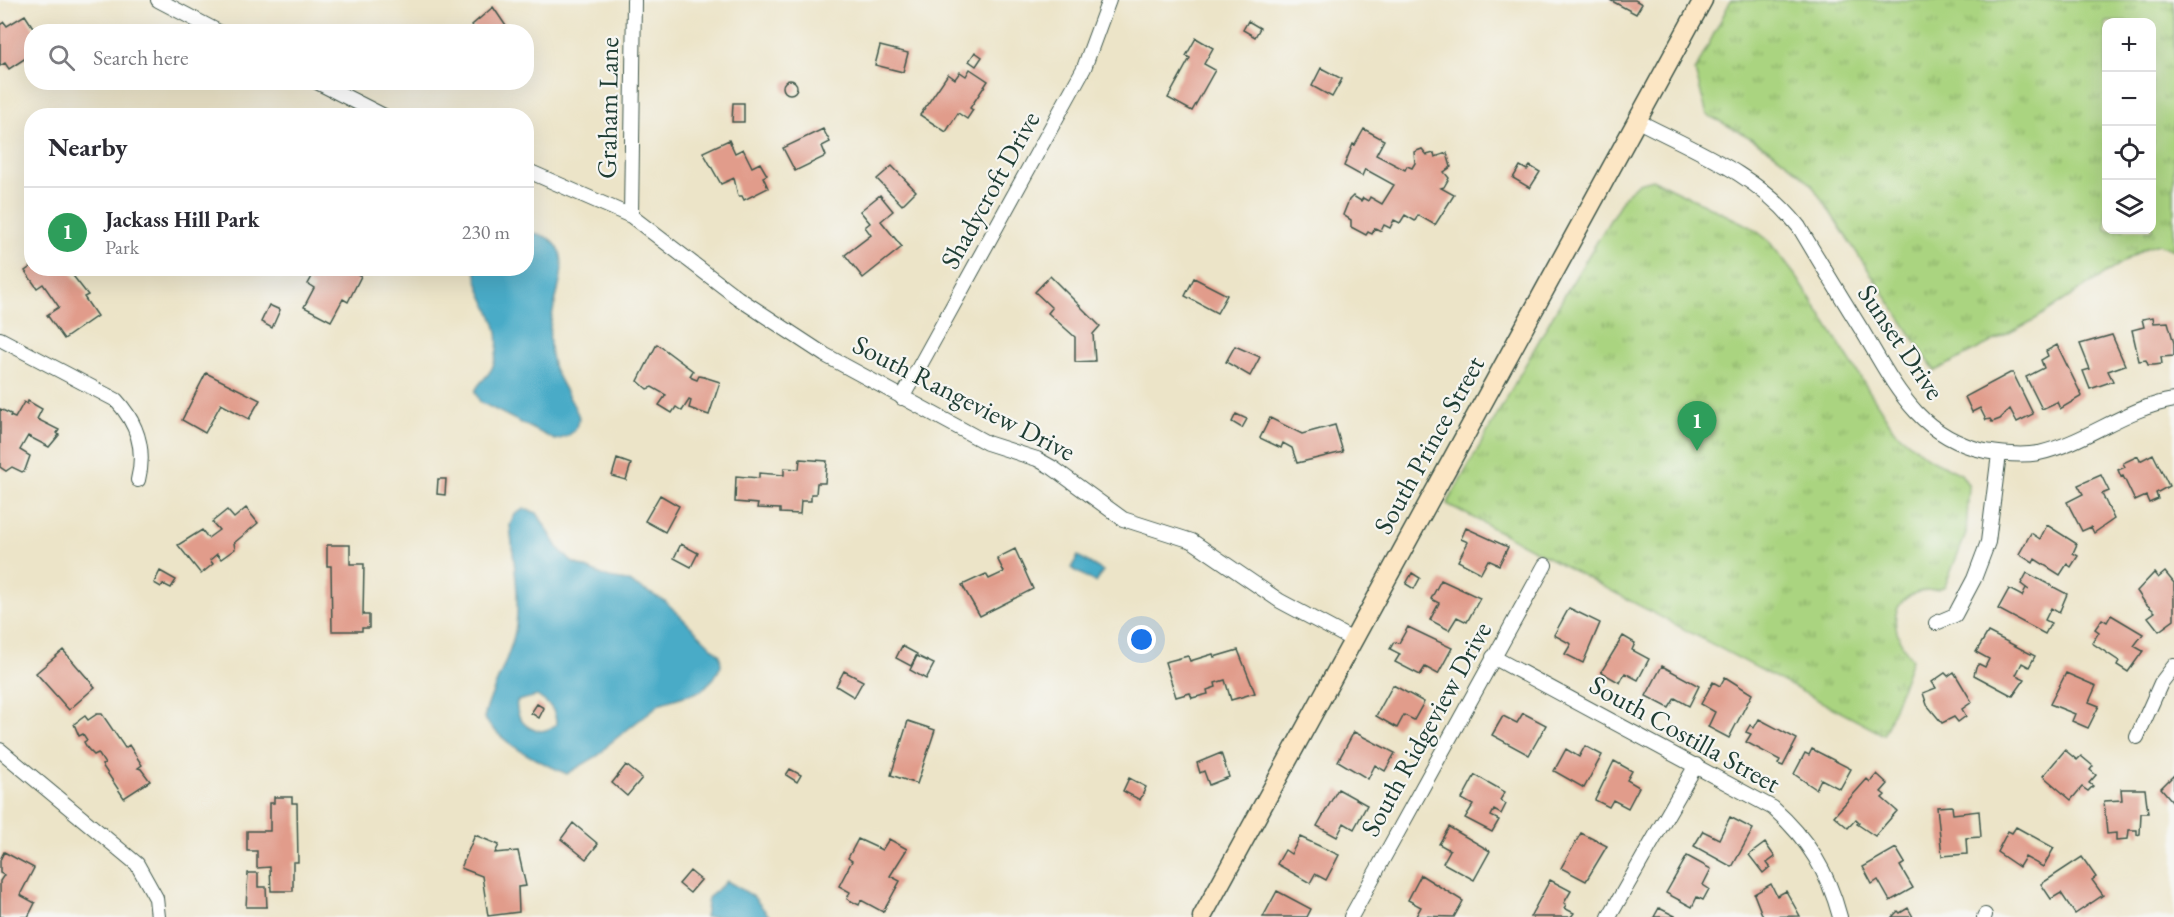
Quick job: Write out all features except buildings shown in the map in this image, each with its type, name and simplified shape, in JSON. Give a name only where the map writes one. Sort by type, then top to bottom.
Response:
[{"type":"street","points":[[158,0],[204,24]]},
{"type":"street","name":"Graham Lane","points":[[631,216],[634,0]]},
{"type":"street","name":"Shadycroft Drive","points":[[902,398],[1084,68],[1109,0]]},
{"type":"street","name":"South Prince Street","points":[[1202,917],[1703,0]]},
{"type":"street","points":[[333,90],[368,108]]},
{"type":"street","name":"Sunset Drive","points":[[1638,121],[1733,170],[1783,206],[1799,227],[1896,387],[1917,414],[1953,442],[1999,454],[2037,453],[2058,447],[2117,418],[2174,400]]},
{"type":"street","name":"South Rangeview Drive","points":[[534,174],[631,216],[764,316],[825,355],[987,443],[1037,459],[1053,468],[1122,519],[1192,541],[1280,601],[1353,640]]},
{"type":"street","points":[[0,339],[116,400],[130,415],[139,437],[142,457],[138,480]]},
{"type":"street","points":[[1936,623],[1955,615],[1981,562],[1991,524],[1999,454]]},
{"type":"street","name":"South Ridgeview Drive","points":[[1351,917],[1545,565]]},
{"type":"street","name":"South Costilla Street","points":[[1493,657],[1773,808],[1794,827],[1825,872],[1840,917]]},
{"type":"street","points":[[2137,737],[2161,683],[2174,666]]},
{"type":"street","points":[[0,750],[137,864],[156,898],[158,917]]},
{"type":"street","points":[[1609,917],[1696,765]]},
{"type":"green space","points":[[1731,0],[2174,0],[2174,250],[2158,244],[2143,249],[2034,320],[1935,371],[1812,185],[1763,145],[1707,115],[1695,71]]},
{"type":"green space","points":[[1652,179],[1751,227],[1768,240],[1798,279],[1894,430],[1927,457],[1961,474],[1969,486],[1966,534],[1945,586],[1918,592],[1907,598],[1896,613],[1897,632],[1912,659],[1884,735],[1447,504],[1564,296],[1624,197],[1638,183]]},
{"type":"water","points":[[534,234],[545,236],[556,245],[561,256],[562,269],[552,314],[550,351],[555,371],[579,418],[571,434],[555,440],[480,402],[475,392],[493,366],[498,337],[492,315],[477,276],[534,276]]},
{"type":"water","points":[[524,509],[537,513],[559,549],[572,562],[609,578],[627,581],[665,601],[720,655],[721,666],[714,678],[701,691],[661,703],[609,744],[599,755],[567,774],[532,758],[511,744],[501,737],[484,718],[513,642],[517,618],[517,591],[510,525],[515,514]],"holes":[[[537,696],[548,704],[556,719],[556,724],[542,731],[535,730],[523,722],[517,709],[517,701]]]},
{"type":"water","points":[[1078,556],[1103,571],[1096,583],[1071,568]]},
{"type":"water","points":[[727,881],[753,896],[770,917],[705,917],[708,898]]},
{"type":"place","name":"Jackass Hill Park","points":[[1697,451]]}]
